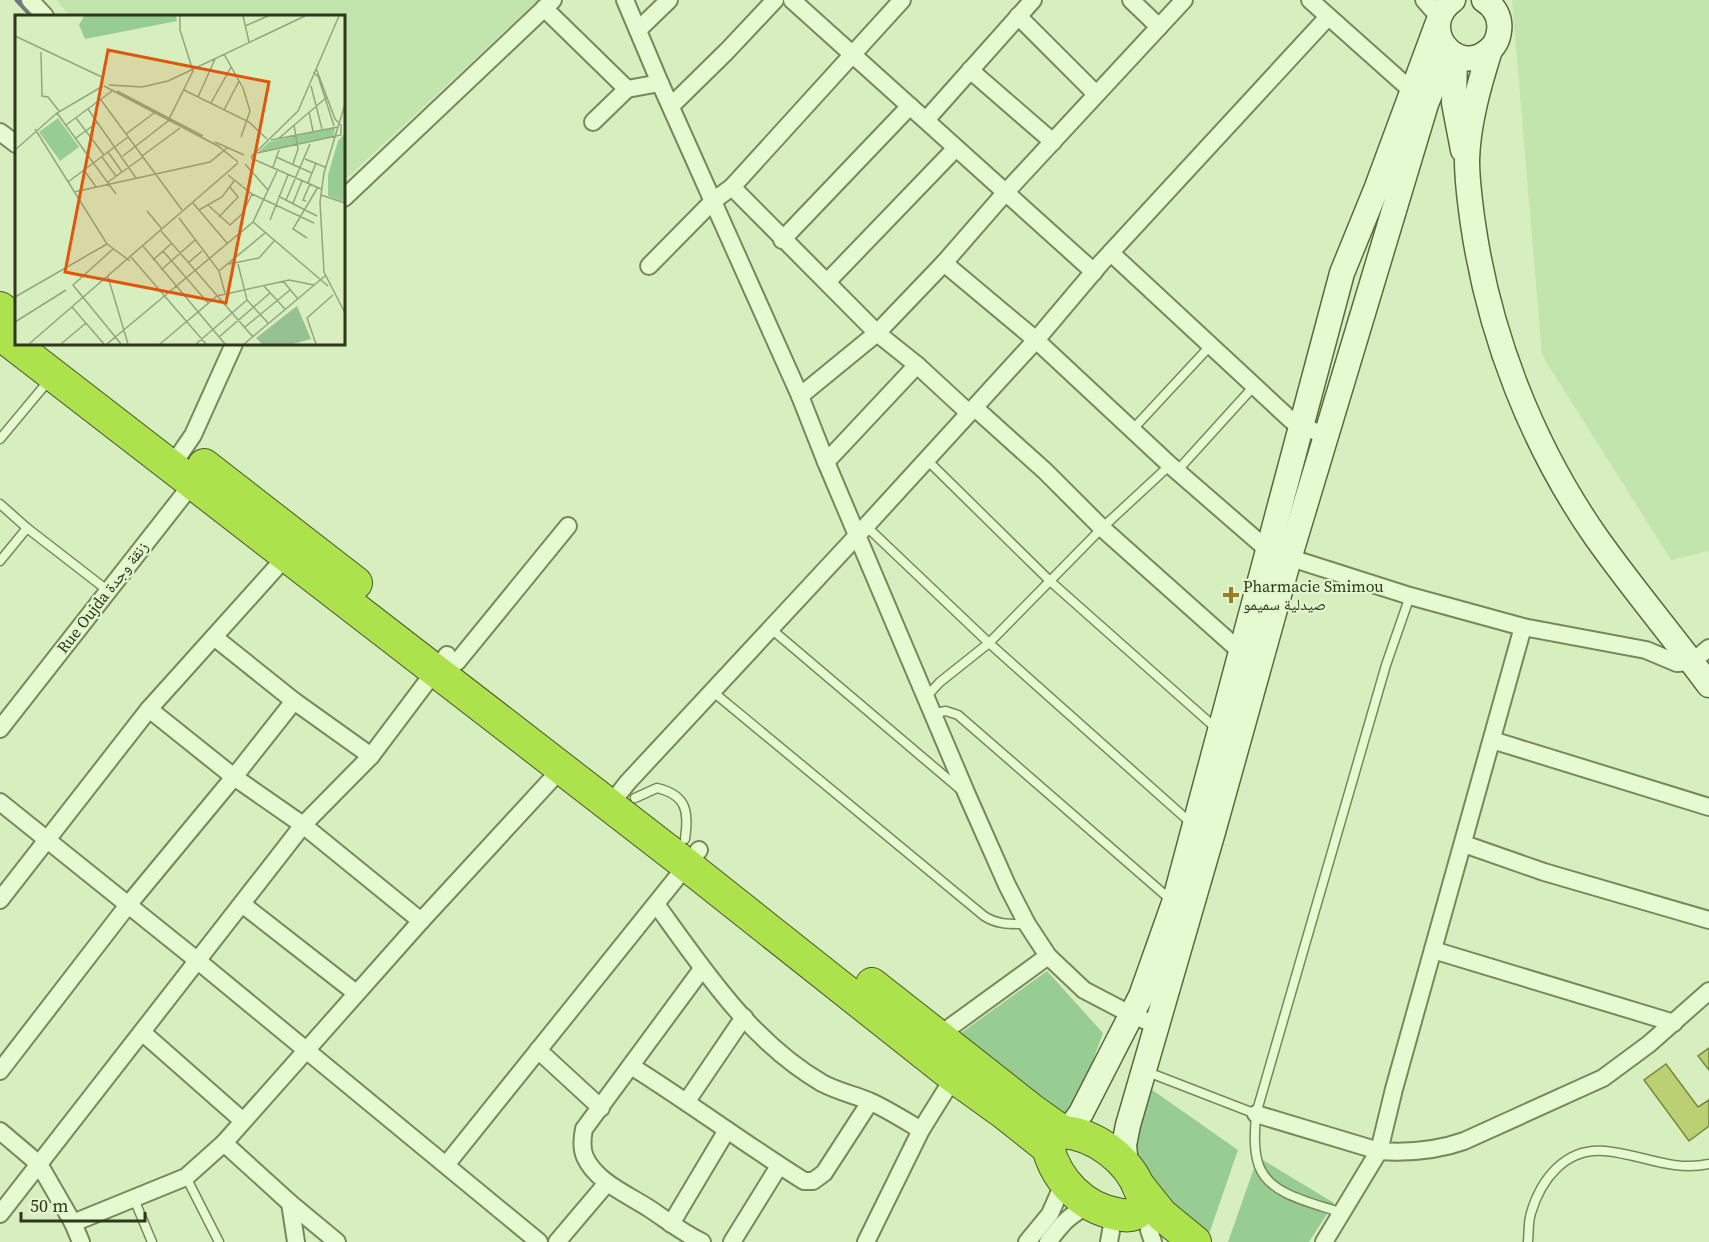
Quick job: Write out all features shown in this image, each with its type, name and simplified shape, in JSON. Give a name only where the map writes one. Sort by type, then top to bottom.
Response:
[{"type":"highway","points":[[0,308],[8,335]]},
{"type":"highway","points":[[19,345],[53,376],[188,467]]},
{"type":"highway","points":[[46,345],[188,467],[691,852],[938,1036],[1032,1110],[1059,1138]]},
{"type":"highway","points":[[446,663],[561,769],[622,798]]},
{"type":"highway","points":[[691,852],[954,1077],[1004,1113],[1059,1138],[1095,1142],[1112,1153],[1162,1215],[1195,1242]]},
{"type":"highway","points":[[1059,1138],[1054,1166],[1064,1182],[1082,1198],[1129,1227],[1134,1215],[1143,1204],[1132,1176]]},
{"type":"street","points":[[30,0],[44,15]]},
{"type":"street","points":[[625,0],[800,396],[826,462],[861,531],[926,697],[1006,885],[1047,956],[1084,990],[1132,1016],[1158,1026]]},
{"type":"street","points":[[638,30],[669,0]]},
{"type":"street","points":[[671,106],[775,0]]},
{"type":"street","points":[[792,0],[1094,272]]},
{"type":"street","points":[[649,266],[713,201],[732,187],[902,0]]},
{"type":"street","points":[[926,120],[1034,0]]},
{"type":"street","points":[[1131,0],[1159,27]]},
{"type":"street","points":[[800,396],[877,333],[944,263],[1005,193],[1184,0]]},
{"type":"street","points":[[1310,0],[1412,90]]},
{"type":"street","points":[[345,197],[549,4],[627,89]]},
{"type":"street","points":[[1439,11],[1441,41],[1454,55],[1470,58],[1490,50],[1495,44],[1500,29],[1492,4]]},
{"type":"street","points":[[1132,1176],[1125,1135],[1158,1026],[1204,829],[1279,554],[1302,426],[1342,273],[1377,187],[1439,11]]},
{"type":"street","points":[[1018,16],[1096,94]]},
{"type":"street","points":[[622,798],[712,691],[972,410],[1111,253],[1328,18]]},
{"type":"street","points":[[1490,50],[1473,116],[1467,160],[1477,252],[1500,342],[1521,400],[1568,492],[1595,536],[1700,655],[1709,685]]},
{"type":"street","points":[[1279,554],[1325,436],[1426,104],[1444,85],[1454,55]]},
{"type":"street","points":[[970,70],[1053,142]]},
{"type":"street","points":[[593,122],[627,89],[660,83]]},
{"type":"street","points":[[1444,85],[1467,160]]},
{"type":"street","points":[[782,240],[910,106]]},
{"type":"street","points":[[0,132],[15,143]]},
{"type":"street","points":[[827,282],[956,148]]},
{"type":"street","points":[[732,187],[782,240],[877,333],[1045,471],[1102,528],[1251,655]]},
{"type":"street","points":[[1111,253],[1292,421],[1325,436]]},
{"type":"street","points":[[944,263],[1036,340],[1173,468],[1279,554],[1410,596],[1523,627],[1647,650],[1677,663],[1700,655]]},
{"type":"street","name":"Rue Oujda زنقة وجدة","points":[[0,729],[107,590],[188,467],[197,427],[234,345]]},
{"type":"street","points":[[826,462],[917,365]]},
{"type":"street","points":[[0,1214],[303,825],[371,756],[446,663],[568,525]]},
{"type":"street","points":[[0,900],[149,709],[294,548]]},
{"type":"street","points":[[1324,1242],[1379,1151],[1394,1089],[1523,627]]},
{"type":"street","points":[[214,637],[294,702],[371,756]]},
{"type":"street","points":[[1059,1138],[1081,1113],[1111,1059],[1150,976],[1174,903],[1204,829],[1220,732],[1251,655]]},
{"type":"street","points":[[0,1071],[128,905],[294,702]]},
{"type":"street","points":[[149,709],[234,777],[303,825],[421,921]]},
{"type":"street","points":[[1492,740],[1709,807]]},
{"type":"street","points":[[73,1223],[186,1177],[224,1143],[356,993],[561,769]]},
{"type":"street","points":[[0,802],[198,961],[539,1242]]},
{"type":"street","points":[[1464,844],[1544,872],[1709,920]]},
{"type":"street","points":[[446,1165],[656,904],[691,852]]},
{"type":"street","points":[[242,904],[356,993]]},
{"type":"street","points":[[656,904],[702,969],[744,1017],[785,1058],[824,1084],[870,1102],[921,1130]]},
{"type":"street","points":[[1433,950],[1674,1023]]},
{"type":"street","points":[[938,1036],[1047,956]]},
{"type":"street","points":[[702,969],[584,1129],[581,1140],[585,1159],[607,1183],[671,1224],[684,1238],[702,1242]]},
{"type":"street","points":[[1256,1114],[1379,1151],[1400,1153],[1446,1147],[1603,1078],[1649,1044],[1709,991]]},
{"type":"street","points":[[687,1101],[744,1017]]},
{"type":"street","points":[[142,1032],[243,1121]]},
{"type":"street","points":[[538,1050],[601,1108]]},
{"type":"street","points":[[1111,1059],[1144,1071]]},
{"type":"street","points":[[631,1066],[687,1101],[804,1181],[819,1179],[870,1102]]},
{"type":"street","points":[[866,1242],[921,1130],[954,1077]]},
{"type":"street","points":[[671,1224],[727,1130]]},
{"type":"street","points":[[0,1131],[39,1164],[73,1223],[81,1242]]},
{"type":"street","points":[[224,1143],[337,1242]]},
{"type":"street","points":[[732,1242],[779,1166]]},
{"type":"street","points":[[1027,1242],[1050,1214],[1064,1182]]},
{"type":"street","points":[[556,1242],[607,1183]]},
{"type":"street","points":[[290,1203],[296,1242]]},
{"type":"street","points":[[1048,1242],[1075,1212],[1129,1227]]},
{"type":"lane","points":[[1132,429],[1211,345]]},
{"type":"lane","points":[[0,439],[53,376]]},
{"type":"lane","points":[[926,697],[940,682],[989,643],[1102,528],[1173,468],[1255,385]]},
{"type":"lane","points":[[926,459],[1050,581],[1220,732]]},
{"type":"lane","points":[[0,504],[107,590]]},
{"type":"lane","points":[[0,561],[27,528]]},
{"type":"lane","points":[[861,531],[1204,829]]},
{"type":"lane","points":[[1342,1213],[1272,1186],[1264,1177],[1256,1155],[1256,1114],[1383,676],[1410,596]]},
{"type":"lane","points":[[770,628],[968,797]]},
{"type":"lane","points":[[712,691],[984,916],[993,922],[1003,924],[1027,924]]},
{"type":"lane","points":[[934,712],[946,711],[958,715],[1174,903]]},
{"type":"lane","points":[[1144,1071],[1256,1114]]},
{"type":"lane","points":[[1528,1241],[1530,1215],[1539,1191],[1552,1171],[1562,1162],[1578,1155],[1604,1151],[1668,1166],[1709,1164]]},
{"type":"lane","points":[[186,1177],[219,1242]]},
{"type":"lane","points":[[134,1199],[152,1242]]},
{"type":"green space","points":[[56,0],[538,0],[345,180],[345,15],[69,15]]},
{"type":"green space","points":[[1512,0],[1709,0],[1709,551],[1671,560],[1542,355]]},
{"type":"green space","points":[[1047,971],[1103,1033],[1065,1137],[947,1043]]},
{"type":"green space","points":[[1148,1087],[1238,1150],[1207,1240],[1121,1180]]},
{"type":"green space","points":[[1258,1157],[1334,1203],[1309,1242],[1228,1242]]},
{"type":"building","points":[[1709,1048],[1709,1070],[1698,1056]]},
{"type":"building","points":[[1666,1064],[1698,1107],[1709,1100],[1709,1126],[1689,1141],[1644,1080]]},
{"type":"waterway","points":[[17,0],[31,15]]},
{"type":"place","name":"Pharmacie Smimou صيدلية سميمو","points":[[1231,595]]}]
